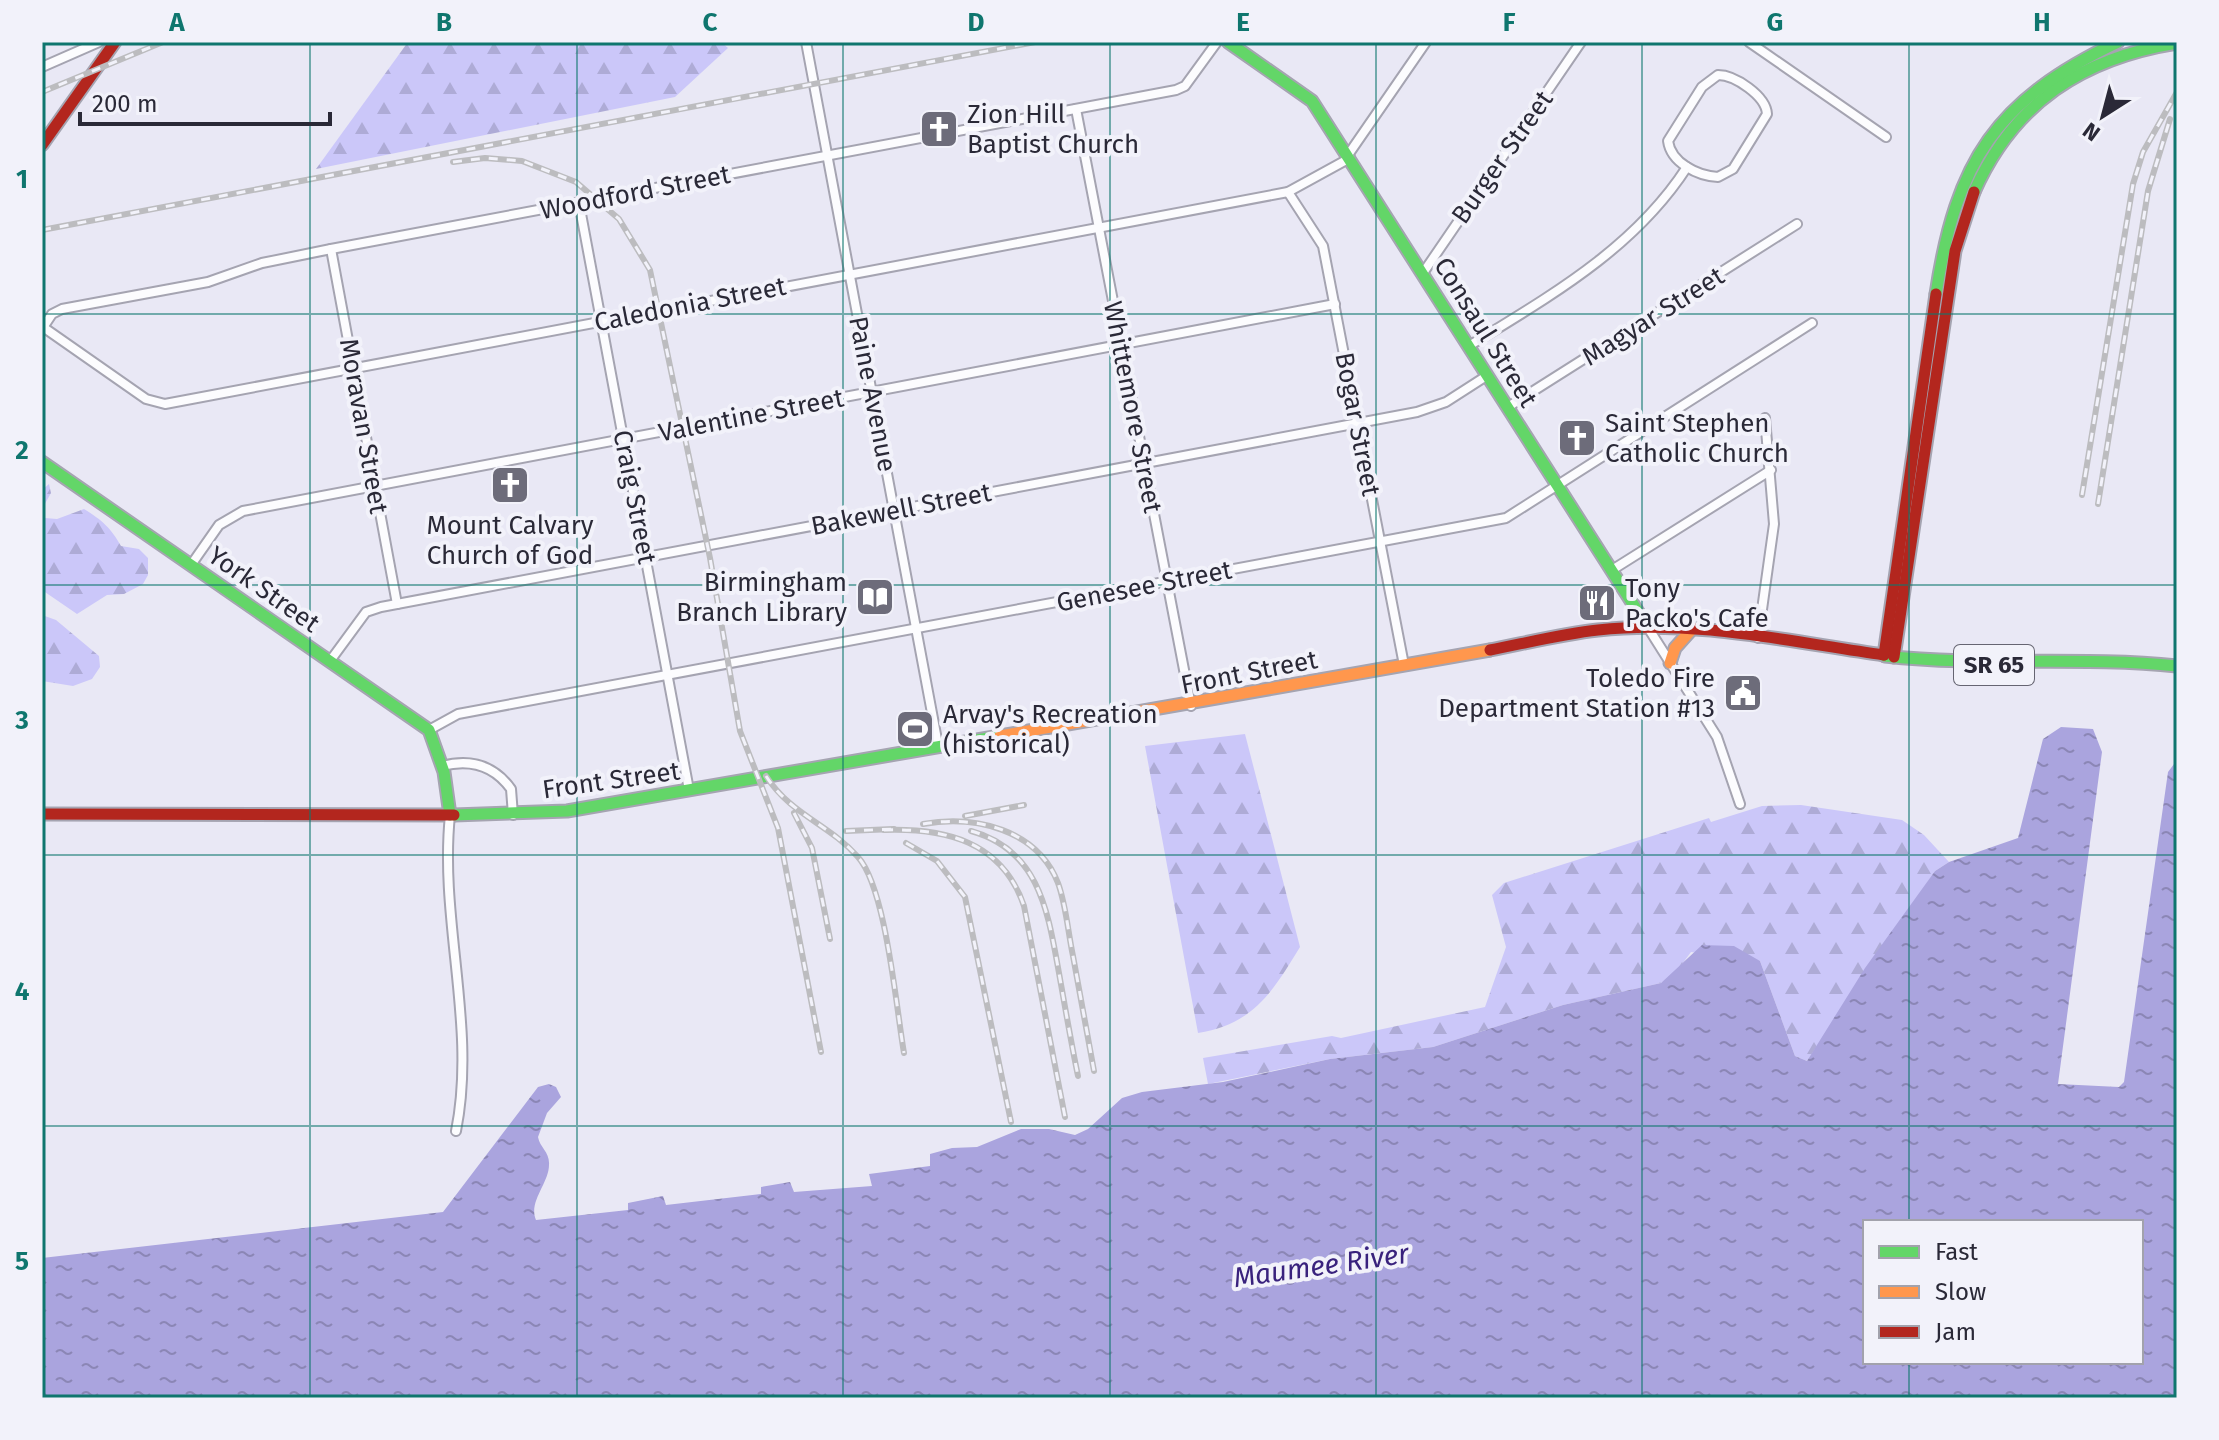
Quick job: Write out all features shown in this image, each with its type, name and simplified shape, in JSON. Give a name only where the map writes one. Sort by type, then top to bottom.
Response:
[{"type":"main road","points":[[42,145],[115,42]]},
{"type":"main road","name":"Consaul Street","points":[[1228,42],[1312,101],[1647,626]]},
{"type":"main road","points":[[1889,656],[1950,217],[1968,172],[1989,137],[2021,101],[2118,42]]},
{"type":"main road","points":[[2062,75],[2127,52],[2177,43]]},
{"type":"main road","name":"York Street","points":[[42,462],[429,730]]},
{"type":"main road","name":"Front Street","points":[[42,814],[513,815],[598,807],[938,745],[1191,706],[1598,630],[1647,626],[1980,665],[2107,659],[2177,666]]},
{"type":"main road","points":[[1670,663],[1675,648],[1692,629]]},
{"type":"main road","points":[[429,730],[442,766],[450,815]]},
{"type":"street","points":[[42,67],[99,42]]},
{"type":"street","name":"Paine Avenue","points":[[806,42],[938,745]]},
{"type":"street","name":"Woodford Street","points":[[43,328],[52,314],[62,309],[208,282],[262,263],[1185,86],[1217,42]]},
{"type":"street","points":[[1349,157],[1426,42]]},
{"type":"street","name":"Burger Street","points":[[1423,273],[1581,42]]},
{"type":"street","points":[[1749,42],[1886,137]]},
{"type":"street","points":[[1711,78],[1731,78],[1764,101],[1766,120],[1729,173],[1710,176],[1687,167],[1671,153],[1668,141],[1711,78]]},
{"type":"street","name":"Whittemore Street","points":[[1076,109],[1191,706]]},
{"type":"street","name":"Caledonia Street","points":[[43,328],[154,403],[165,404],[1288,192],[1349,157]]},
{"type":"street","points":[[1469,346],[1590,270],[1656,209],[1687,167]]},
{"type":"street","name":"Bogar Street","points":[[1288,192],[1323,246],[1404,665]]},
{"type":"street","name":"Craig Street","points":[[579,203],[689,790]]},
{"type":"street","name":"Magyar Street","points":[[1508,407],[1797,224]]},
{"type":"street","name":"Moravan Street","points":[[331,249],[397,604]]},
{"type":"street","name":"Valentine Street","points":[[191,565],[219,525],[232,515],[1335,304]]},
{"type":"street","name":"Genesee Street","points":[[429,730],[458,714],[1506,518],[1812,323]]},
{"type":"street","name":"Bakewell Street","points":[[330,661],[366,612],[397,604],[1432,408],[1488,375]]},
{"type":"street","points":[[1758,638],[1774,524],[1765,418]]},
{"type":"street","points":[[1612,570],[1771,470]]},
{"type":"street","name":"Consaul Street","points":[[1647,626],[1717,737],[1740,804]]},
{"type":"street","points":[[442,766],[463,761],[479,764],[511,789],[513,815]]},
{"type":"street","points":[[450,815],[448,885],[458,975],[463,1067],[456,1131]]},
{"type":"green space","points":[[408,42],[721,42],[728,48],[675,97],[316,169]]},
{"type":"green space","points":[[49,484],[51,493],[42,509],[42,490]]},
{"type":"green space","points":[[42,509],[45,518],[57,519],[84,509],[96,517],[110,529],[121,546],[139,549],[148,558],[148,575],[143,584],[124,594],[107,595],[77,614],[42,590]]},
{"type":"green space","points":[[42,615],[56,620],[99,656],[100,667],[92,679],[73,686],[42,681]]},
{"type":"green space","points":[[1245,734],[1300,947],[1281,978],[1260,1003],[1234,1022],[1198,1033],[1145,746]]},
{"type":"green space","points":[[1801,805],[1902,820],[1924,835],[1949,862],[1935,871],[1807,1061],[1795,1056],[1760,961],[1691,952],[1677,971],[1661,983],[1563,1005],[1433,1047],[1330,1059],[1208,1084],[1203,1058],[1332,1036],[1341,1038],[1485,1007],[1506,947],[1492,895],[1504,883],[1709,818],[1711,822],[1762,806]]},
{"type":"water","name":"Maumee River","points":[[2061,727],[2093,729],[2102,752],[2058,1084],[2119,1087],[2124,1082],[2168,772],[2177,760],[2177,1398],[42,1398],[42,1258],[443,1212],[538,1087],[549,1084],[556,1087],[561,1097],[547,1113],[538,1137],[549,1165],[535,1206],[536,1220],[628,1210],[628,1203],[663,1196],[666,1205],[761,1194],[761,1187],[790,1182],[794,1192],[872,1186],[869,1174],[930,1166],[930,1154],[952,1148],[977,1147],[1021,1129],[1049,1129],[1075,1135],[1088,1129],[1122,1098],[1142,1092],[1223,1082],[1330,1059],[1433,1047],[1563,1005],[1661,983],[1702,945],[1734,946],[1760,961],[1795,1056],[1807,1061],[1865,968],[1935,871],[1949,862],[2018,838],[2043,739]]},
{"type":"railway","points":[[42,92],[163,42]]},
{"type":"railway","points":[[42,230],[1035,42]]},
{"type":"railway","points":[[2082,495],[2133,184],[2143,152],[2177,92]]},
{"type":"railway","points":[[2098,504],[2148,191],[2170,119]]},
{"type":"railway","points":[[453,162],[485,158],[522,161],[576,182],[619,219],[650,270],[710,558],[740,731],[778,828],[821,1052]]},
{"type":"railway","points":[[766,776],[798,810],[847,846],[868,872],[883,921],[904,1053]]},
{"type":"railway","points":[[965,816],[1024,805]]},
{"type":"railway","points":[[794,813],[812,848],[830,939]]},
{"type":"railway","points":[[923,824],[963,822],[1002,830],[1020,838],[1048,865],[1063,900],[1094,1071]]},
{"type":"railway","points":[[846,831],[894,829]]},
{"type":"railway","points":[[884,830],[929,832],[969,843],[1001,866],[1014,884],[1024,906],[1065,1117]]},
{"type":"railway","points":[[971,831],[994,840],[1012,853],[1037,887],[1050,928],[1078,1076]]},
{"type":"railway","points":[[906,843],[937,861],[965,897],[1011,1122]]},
{"type":"traffic: fast","points":[[1228,42],[1312,101],[1647,626]]},
{"type":"traffic: fast","points":[[1936,294],[1956,207],[1970,171],[1989,140],[2012,112],[2041,87],[2118,42]]},
{"type":"traffic: fast","points":[[1974,192],[1990,160],[2009,133],[2055,89],[2111,60],[2177,43]]},
{"type":"traffic: fast","points":[[42,462],[429,730],[444,772],[450,815]]},
{"type":"traffic: fast","points":[[1885,656],[1958,661],[2177,666]]},
{"type":"traffic: fast","points":[[454,815],[567,811],[1000,736]]},
{"type":"traffic: slow","points":[[1670,663],[1675,648],[1692,629]]},
{"type":"traffic: slow","points":[[1000,736],[1490,650]]},
{"type":"traffic: jam","points":[[42,145],[115,42]]},
{"type":"traffic: jam","points":[[1894,657],[1955,251],[1974,192]]},
{"type":"traffic: jam","points":[[1884,655],[1936,294]]},
{"type":"traffic: jam","points":[[1490,650],[1598,630],[1670,627],[1742,634],[1884,655]]},
{"type":"traffic: jam","points":[[42,814],[454,815]]},
{"type":"place","name":"Zion Hill Baptist Church","points":[[939,129]]},
{"type":"place","name":"Saint Stephen Catholic Church","points":[[1577,438]]},
{"type":"place","name":"Mount Calvary Church of God","points":[[510,485]]},
{"type":"place","name":"Birmingham Branch Library","points":[[875,597]]},
{"type":"place","name":"Tony Packo's Cafe","points":[[1597,603]]},
{"type":"place","name":"Toledo Fire Department Station #13","points":[[1743,693]]},
{"type":"place","name":"Arvay's Recreation (historical)","points":[[915,729]]}]
